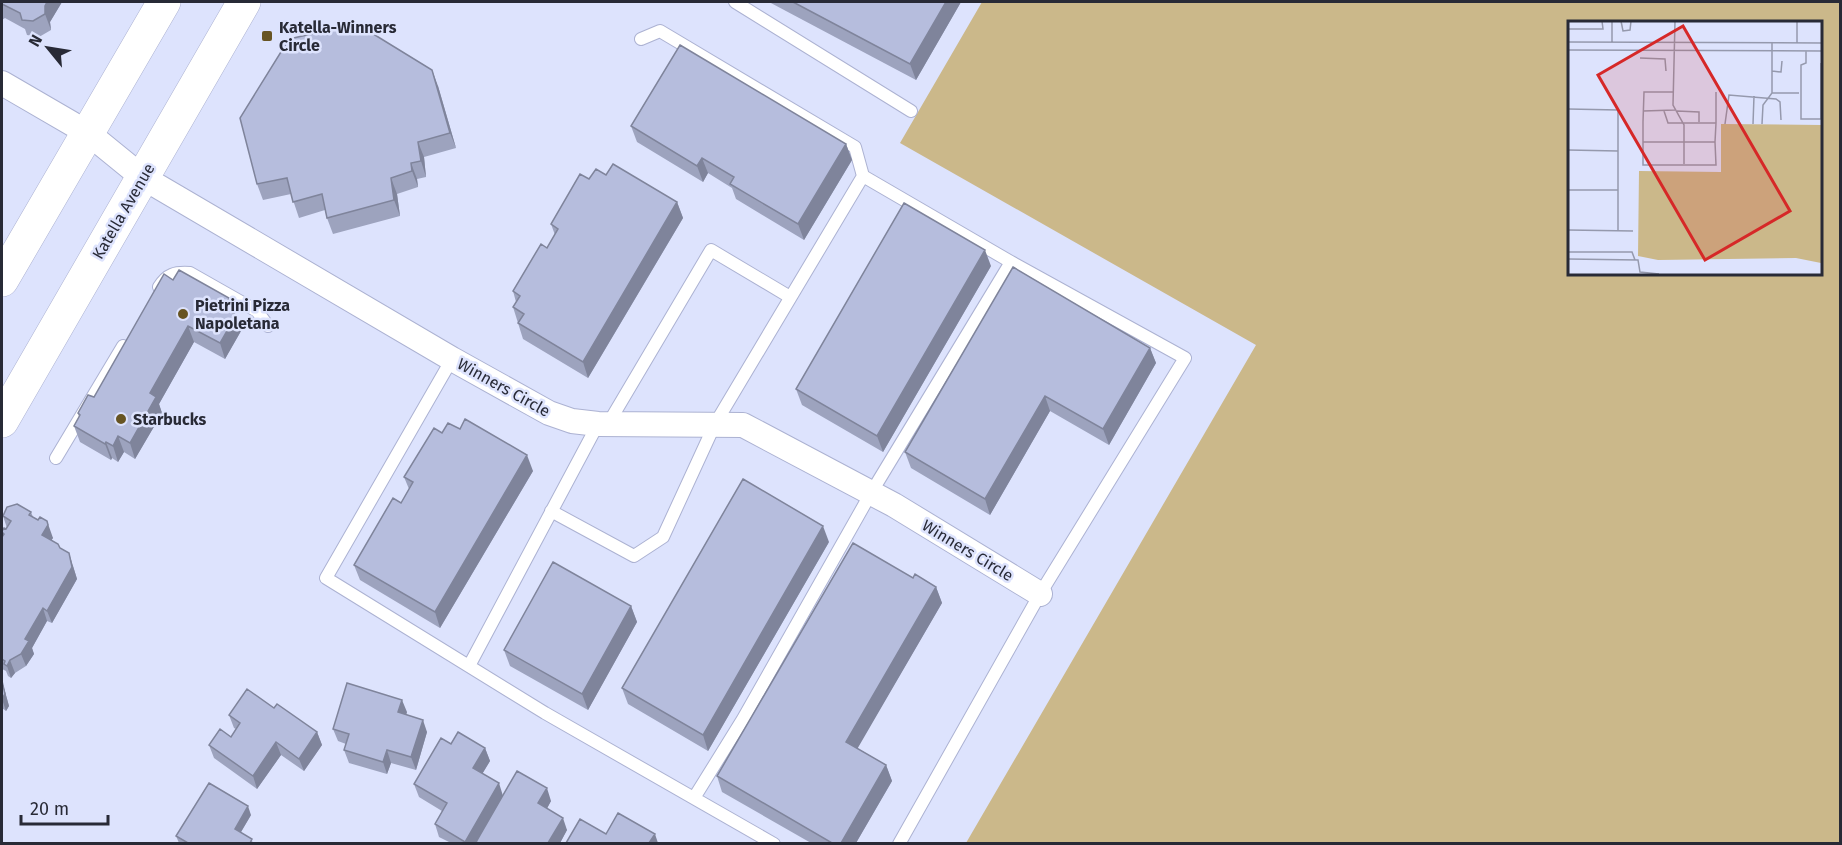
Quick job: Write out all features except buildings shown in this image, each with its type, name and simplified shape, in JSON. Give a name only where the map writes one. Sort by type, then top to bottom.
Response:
[{"type":"main road","points":[[2,280],[164,2]]},
{"type":"main road","name":"Katella Avenue","points":[[2,421],[244,2]]},
{"type":"street","name":"Winners Circle","points":[[2,83],[88,133],[142,177],[452,359],[549,413],[572,421],[603,424],[743,425],[894,505],[1040,594]]},
{"type":"lane","points":[[735,2],[911,111]]},
{"type":"lane","points":[[641,39],[660,31],[855,147],[863,176],[1011,262],[1185,358],[1040,594],[898,843]]},
{"type":"lane","points":[[551,512],[634,556],[663,537],[715,424],[863,176]]},
{"type":"lane","points":[[468,666],[551,512],[711,250],[790,297]]},
{"type":"lane","points":[[694,798],[743,719],[871,493],[1011,262]]},
{"type":"lane","points":[[155,294],[168,275],[178,272],[190,273],[257,311],[268,326]]},
{"type":"lane","points":[[56,458],[130,335]]},
{"type":"lane","points":[[452,359],[326,578],[545,713],[774,843]]},
{"type":"shaded area","points":[[982,2],[1840,2],[1840,843],[966,843],[1256,345],[900,143]]},
{"type":"place","name":"Katella-Winners Circle","points":[[267,36]]},
{"type":"place","name":"Pietrini Pizza Napoletana","points":[[183,314]]},
{"type":"place","name":"Starbucks","points":[[121,419]]}]
